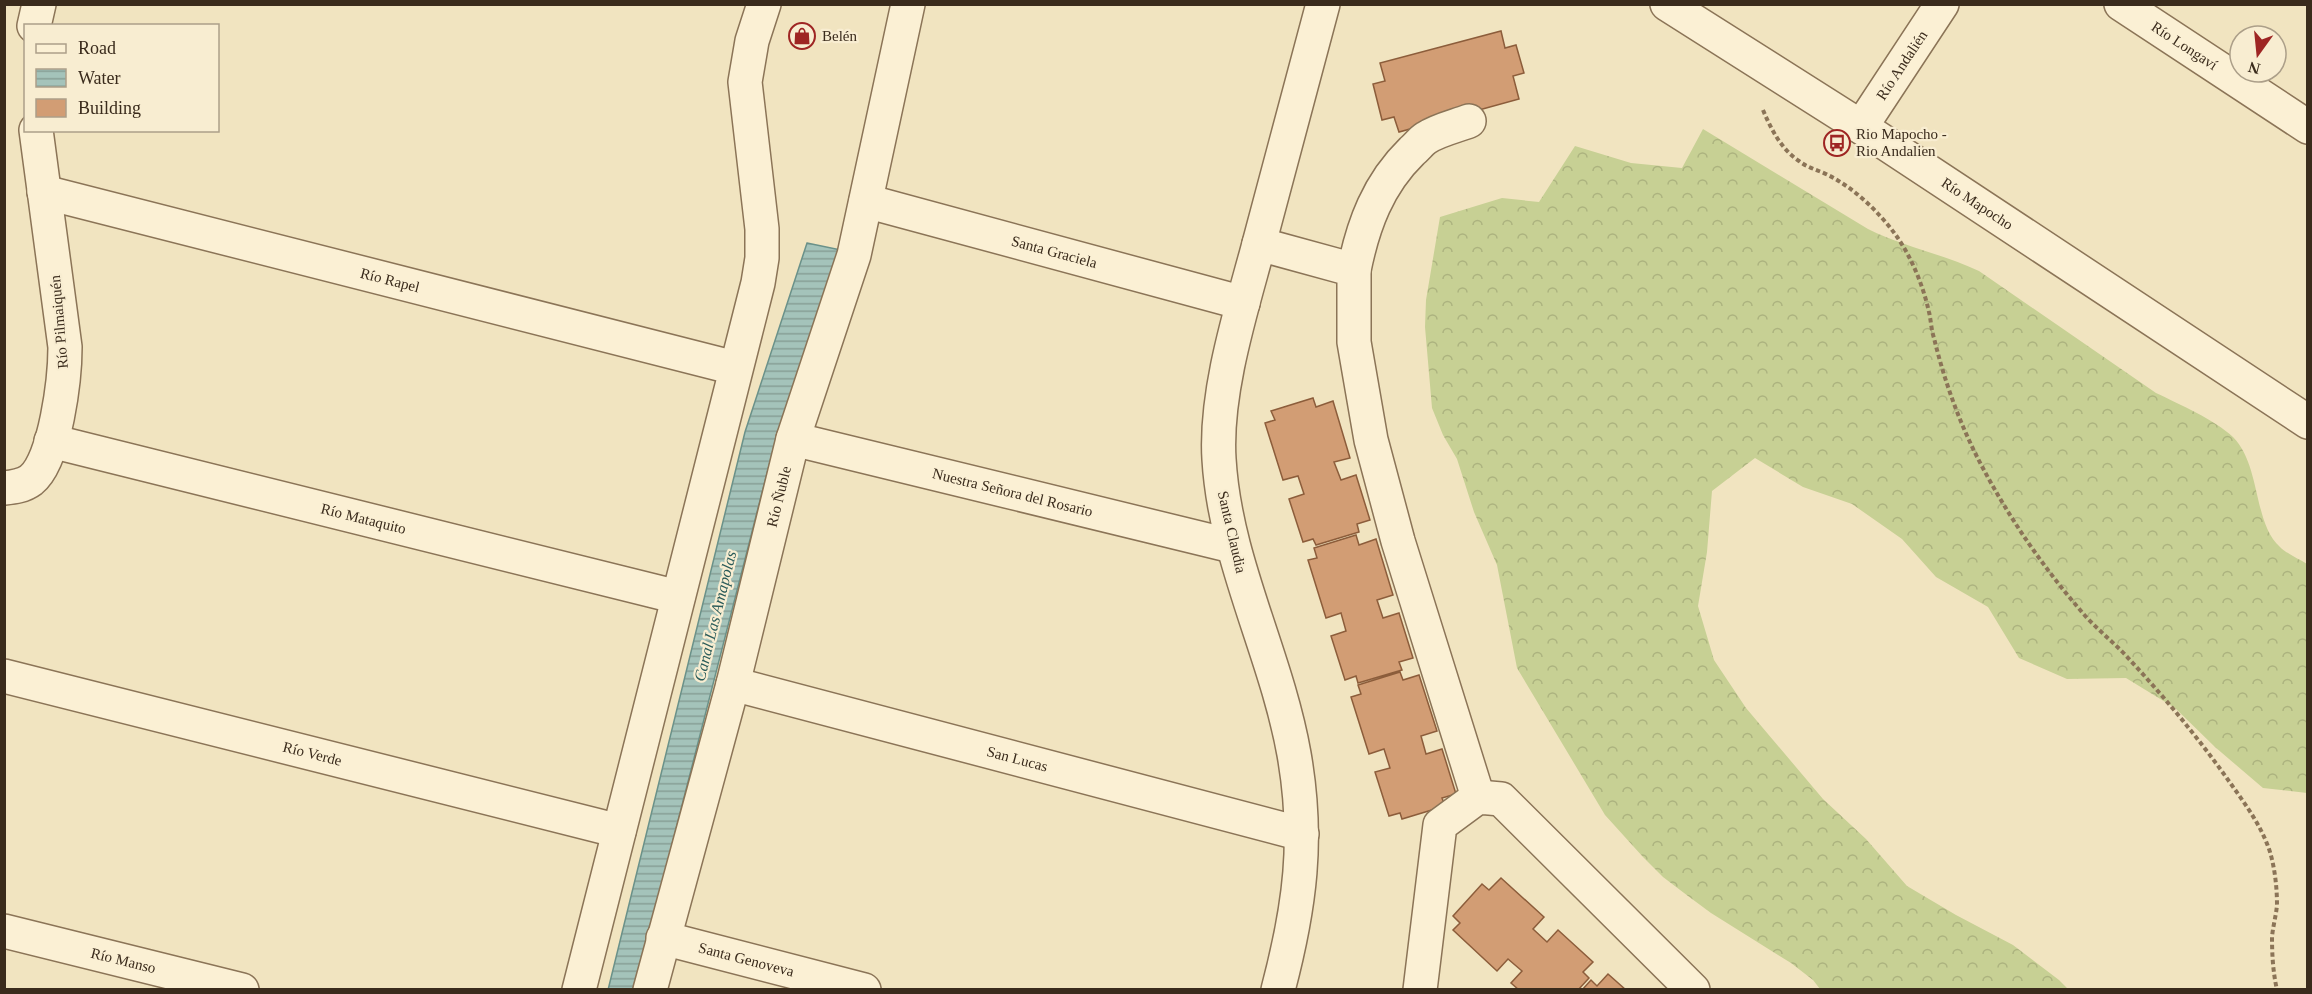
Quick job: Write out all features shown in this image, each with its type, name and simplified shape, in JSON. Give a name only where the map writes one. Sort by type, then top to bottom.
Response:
[{"type":"street","points":[[34,24],[39,4]]},
{"type":"street","points":[[579,990],[758,283],[762,258],[762,229],[745,82],[752,41],[764,4]]},
{"type":"street","name":"Río Ñuble","points":[[650,990],[732,684],[793,439],[854,255],[908,4]]},
{"type":"street","name":"Santa Claudia","points":[[1278,990],[1294,925],[1302,863],[1299,793],[1291,742],[1232,546],[1222,502],[1218,456],[1220,415],[1243,303],[1323,4]]},
{"type":"street","name":"Río Mapocho","points":[[1667,4],[1861,127],[2297,415],[2307,448]]},
{"type":"street","name":"Río Andalién","points":[[1861,127],[1942,4]]},
{"type":"street","name":"Río Longaví","points":[[2121,4],[2307,127]]},
{"type":"street","points":[[1469,121],[1426,138],[1401,162],[1381,190],[1368,215],[1359,243],[1354,270],[1354,342],[1371,440],[1398,542],[1478,797]]},
{"type":"street","name":"Río Pilmaiquén","points":[[4,488],[23,484],[37,473],[42,465],[51,441],[63,391],[65,347],[36,132]]},
{"type":"street","name":"Río Rapel","points":[[44,192],[735,368]]},
{"type":"street","name":"Santa Graciela","points":[[866,201],[1243,303]]},
{"type":"street","points":[[1259,244],[1354,270]]},
{"type":"street","name":"Nuestra Señora del Rosario","points":[[793,439],[1232,546]]},
{"type":"street","name":"Río Mataquito","points":[[51,441],[678,597]]},
{"type":"street","name":"Río Verde","points":[[4,676],[619,831]]},
{"type":"street","name":"San Lucas","points":[[732,684],[1302,834]]},
{"type":"street","points":[[1420,990],[1440,825],[1478,797],[1501,799],[1693,990]]},
{"type":"street","name":"Río Manso","points":[[4,932],[242,990]]},
{"type":"street","name":"Santa Genoveva","points":[[663,938],[864,990]]},
{"type":"path","points":[[1757,61],[1757,82],[1761,103],[1768,123],[1783,146],[1799,161],[1844,185],[1876,211],[1896,235],[1911,261],[1923,290],[1946,382],[1963,426],[2012,520],[2045,568],[2083,613],[2128,657],[2208,751],[2259,826],[2270,851],[2276,878],[2277,906],[2272,934],[2272,961],[2277,990]]},
{"type":"green space","points":[[1703,129],[1868,229],[1979,271],[2156,393],[2217,424],[2233,437],[2242,449],[2271,537],[2283,550],[2307,564],[2307,793],[2263,788],[2215,747],[2175,708],[2126,678],[2067,679],[2019,658],[1988,607],[1936,577],[1902,539],[1852,504],[1803,487],[1755,458],[1712,491],[1707,552],[1698,606],[1714,660],[1746,708],[1823,799],[1866,839],[1907,886],[2013,945],[2068,989],[1820,989],[1813,980],[1791,963],[1688,896],[1663,877],[1643,857],[1605,815],[1517,668],[1497,565],[1474,512],[1457,459],[1443,435],[1432,408],[1425,327],[1426,300],[1440,217],[1502,198],[1539,202],[1575,146],[1631,163],[1682,168]]},
{"type":"water","name":"Canal Las Amapolas","points":[[807,243],[841,250],[775,442],[635,989],[608,990],[745,432]]},
{"type":"building","points":[[1501,31],[1505,48],[1516,45],[1524,73],[1513,76],[1519,99],[1399,132],[1394,117],[1382,120],[1373,84],[1385,81],[1380,63]]},
{"type":"building","points":[[1313,398],[1316,407],[1333,401],[1350,458],[1334,462],[1341,480],[1356,475],[1370,520],[1357,524],[1359,532],[1316,545],[1313,539],[1303,542],[1289,499],[1304,494],[1298,476],[1283,480],[1265,423],[1275,420],[1271,411]]},
{"type":"building","points":[[1356,535],[1359,545],[1376,539],[1393,595],[1377,600],[1383,618],[1399,613],[1413,658],[1399,662],[1402,670],[1358,683],[1356,676],[1345,680],[1331,636],[1346,631],[1341,613],[1326,618],[1308,560],[1317,558],[1314,548]]},
{"type":"building","points":[[1400,672],[1403,680],[1419,675],[1437,731],[1421,736],[1426,754],[1442,749],[1456,794],[1442,798],[1445,806],[1402,819],[1400,813],[1389,816],[1375,772],[1390,768],[1384,749],[1369,754],[1351,697],[1361,694],[1358,685]]},
{"type":"building","points":[[1501,878],[1544,917],[1533,929],[1547,942],[1558,930],[1593,962],[1583,972],[1589,978],[1578,990],[1519,990],[1511,983],[1522,971],[1508,959],[1497,971],[1453,930],[1460,923],[1453,916],[1482,884],[1489,890]]},
{"type":"building","points":[[1608,974],[1626,990],[1582,990],[1591,980],[1597,986]]},
{"type":"place","name":"Belén","points":[[802,36]]},
{"type":"place","name":"Rio Mapocho - Rio Andalien","points":[[1837,143]]}]
